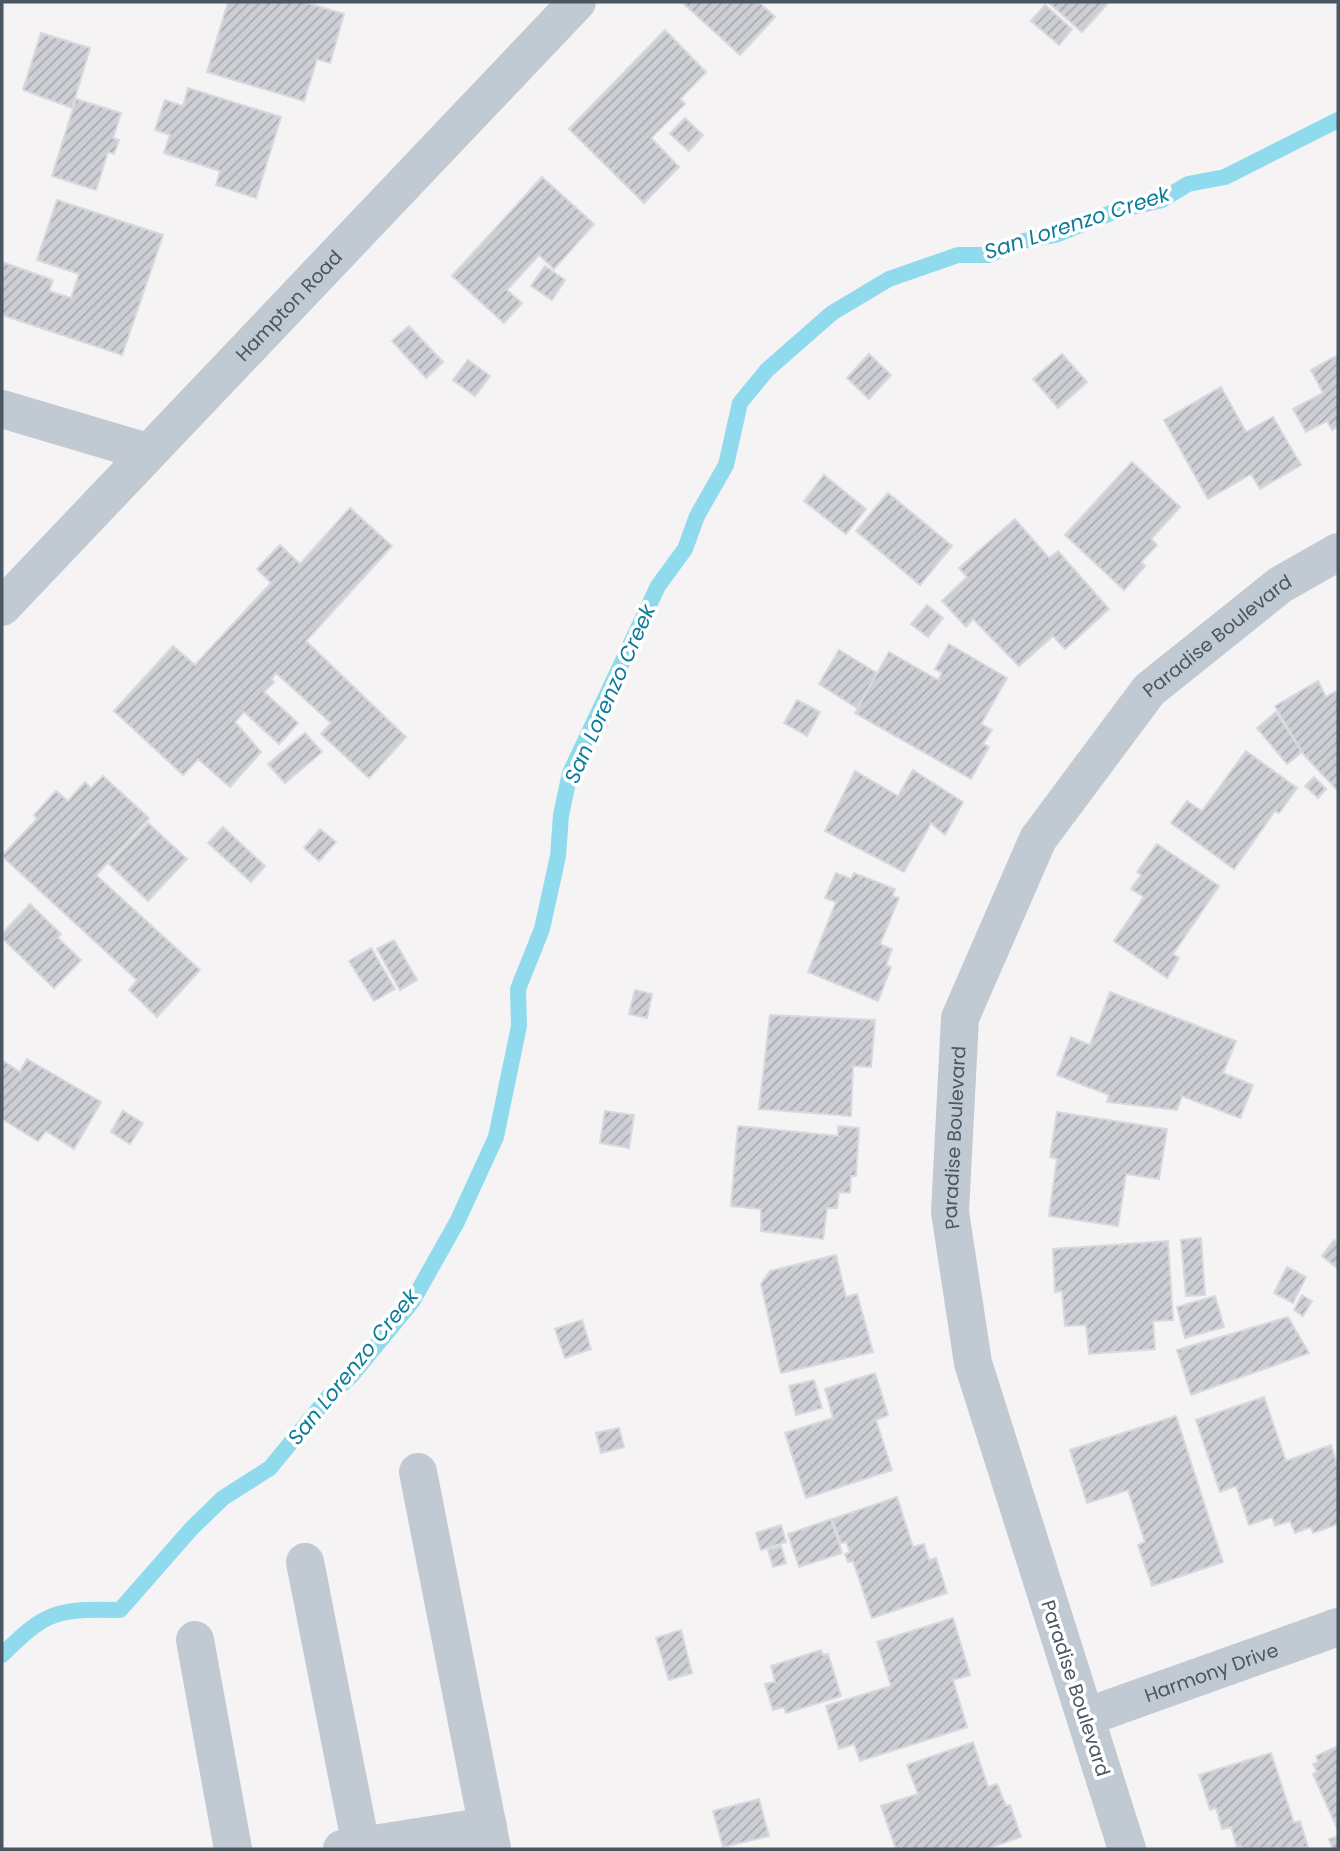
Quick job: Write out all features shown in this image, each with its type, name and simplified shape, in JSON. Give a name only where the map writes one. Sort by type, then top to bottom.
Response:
[{"type":"street","name":"Hampton Road","points":[[2,607],[577,2]]},
{"type":"street","points":[[2,409],[147,452]]},
{"type":"street","name":"Paradise Boulevard","points":[[1128,1849],[973,1363],[950,1212],[960,1018],[1038,839],[1149,690],[1280,585],[1338,552]]},
{"type":"street","points":[[305,1562],[351,1848],[490,1838],[418,1472]]},
{"type":"street","name":"Harmony Drive","points":[[1086,1717],[1338,1627]]},
{"type":"street","points":[[195,1640],[233,1849]]},
{"type":"building","points":[[228,2],[304,2],[344,14],[330,63],[317,59],[304,101],[207,72]]},
{"type":"building","points":[[759,2],[775,17],[740,55],[684,4]]},
{"type":"building","points":[[1048,2],[1109,2],[1082,32]]},
{"type":"building","points":[[1045,5],[1072,29],[1059,45],[1031,21]]},
{"type":"building","points":[[665,30],[706,72],[680,99],[685,104],[651,138],[679,167],[644,203],[569,129]]},
{"type":"building","points":[[41,33],[90,48],[72,108],[23,90]]},
{"type":"building","points":[[188,88],[281,117],[256,198],[216,185],[220,171],[164,153],[170,135],[155,130],[165,100],[183,106]]},
{"type":"building","points":[[76,99],[121,113],[113,138],[119,140],[114,154],[108,152],[96,190],[52,176]]},
{"type":"building","points":[[685,118],[703,135],[689,151],[670,134]]},
{"type":"building","points":[[542,177],[594,224],[554,269],[539,255],[507,290],[522,303],[504,323],[452,276]]},
{"type":"building","points":[[57,200],[163,235],[122,355],[2,315],[2,262],[53,280],[49,291],[71,298],[79,274],[37,260]]},
{"type":"building","points":[[545,266],[565,280],[552,300],[531,286]]},
{"type":"building","points":[[409,326],[443,362],[426,378],[392,341]]},
{"type":"building","points":[[869,354],[891,375],[869,399],[847,378]]},
{"type":"building","points":[[1062,354],[1087,382],[1058,408],[1033,379]]},
{"type":"building","points":[[1338,355],[1338,426],[1332,430],[1327,421],[1306,432],[1293,409],[1323,393],[1311,370]]},
{"type":"building","points":[[468,360],[490,376],[475,396],[453,380]]},
{"type":"building","points":[[1221,387],[1246,432],[1273,417],[1301,465],[1260,489],[1251,474],[1208,499],[1164,420]]},
{"type":"building","points":[[1132,462],[1180,507],[1151,539],[1157,545],[1141,562],[1145,566],[1124,590],[1065,535]]},
{"type":"building","points":[[824,475],[866,509],[846,534],[804,501]]},
{"type":"building","points":[[888,493],[952,546],[920,585],[856,531]]},
{"type":"building","points":[[350,508],[392,546],[306,641],[406,737],[369,778],[321,734],[331,723],[276,673],[271,679],[274,682],[264,692],[298,723],[279,744],[244,712],[235,722],[261,752],[230,787],[198,759],[183,775],[114,711],[173,646],[195,665],[271,583],[257,569],[280,545],[300,564]]},
{"type":"building","points":[[1015,519],[1049,558],[1058,551],[1109,609],[1065,649],[1053,636],[1019,666],[973,619],[966,627],[942,601],[967,577],[959,568]]},
{"type":"building","points":[[927,605],[943,618],[928,637],[911,624]]},
{"type":"building","points":[[949,644],[1007,678],[981,724],[992,730],[983,744],[989,747],[971,779],[855,713],[889,652],[938,680],[942,673],[935,669]]},
{"type":"building","points":[[839,650],[877,673],[857,708],[819,684]]},
{"type":"building","points":[[1318,681],[1326,697],[1338,690],[1338,791],[1304,755],[1275,706]]},
{"type":"building","points":[[797,700],[820,712],[807,736],[784,723]]},
{"type":"building","points":[[1276,712],[1302,752],[1287,764],[1257,728]]},
{"type":"building","points":[[305,733],[322,752],[285,783],[268,764]]},
{"type":"building","points":[[1246,751],[1297,788],[1279,813],[1275,811],[1234,869],[1171,823],[1187,801],[1202,811]]},
{"type":"building","points":[[913,770],[963,802],[945,835],[931,823],[904,872],[825,831],[855,771],[898,796]]},
{"type":"building","points":[[103,776],[149,818],[96,875],[200,970],[157,1017],[129,990],[137,980],[2,856],[37,819],[34,815],[56,791],[68,801],[85,782],[91,788]]},
{"type":"building","points":[[1314,777],[1326,789],[1318,798],[1305,786]]},
{"type":"building","points":[[148,823],[187,859],[148,901],[109,864]]},
{"type":"building","points":[[223,827],[265,866],[251,882],[208,843]]},
{"type":"building","points":[[320,829],[336,842],[319,861],[304,848]]},
{"type":"building","points":[[1157,844],[1219,886],[1173,954],[1179,958],[1167,978],[1114,941],[1144,897],[1131,889],[1141,875],[1137,872]]},
{"type":"building","points":[[836,873],[851,879],[854,873],[895,889],[892,896],[899,898],[880,944],[892,949],[886,965],[891,967],[878,1001],[808,972],[836,902],[825,898]]},
{"type":"building","points":[[30,904],[61,934],[58,938],[81,960],[54,988],[2,938],[2,934]]},
{"type":"building","points":[[394,940],[417,980],[400,990],[377,949]]},
{"type":"building","points":[[371,948],[395,989],[374,1001],[349,961]]},
{"type":"building","points":[[635,990],[652,994],[647,1018],[629,1014]]},
{"type":"building","points":[[1110,992],[1236,1041],[1223,1073],[1253,1085],[1240,1118],[1182,1096],[1177,1110],[1107,1102],[1109,1095],[1057,1075],[1071,1037],[1090,1045]]},
{"type":"building","points":[[770,1015],[875,1020],[871,1067],[853,1066],[851,1116],[759,1109]]},
{"type":"building","points":[[27,1059],[101,1102],[74,1149],[46,1131],[38,1141],[2,1119],[2,1060],[20,1072]]},
{"type":"building","points":[[123,1111],[143,1123],[130,1144],[111,1132]]},
{"type":"building","points":[[605,1111],[634,1115],[629,1148],[600,1143]]},
{"type":"building","points":[[1057,1112],[1167,1129],[1159,1179],[1126,1174],[1118,1226],[1049,1216],[1057,1159],[1050,1157]]},
{"type":"building","points":[[738,1126],[838,1136],[838,1126],[859,1128],[856,1176],[851,1176],[850,1193],[839,1192],[837,1208],[827,1208],[823,1239],[761,1231],[761,1209],[731,1206]]},
{"type":"building","points":[[1201,1238],[1205,1295],[1186,1296],[1181,1240]]},
{"type":"building","points":[[1334,1240],[1338,1243],[1338,1269],[1322,1256]]},
{"type":"building","points":[[1168,1241],[1173,1320],[1153,1321],[1155,1349],[1089,1354],[1086,1325],[1065,1326],[1062,1291],[1055,1292],[1053,1249]]},
{"type":"building","points":[[836,1255],[846,1297],[857,1294],[873,1352],[781,1373],[761,1284],[770,1271]]},
{"type":"building","points":[[1287,1267],[1306,1277],[1293,1303],[1274,1293]]},
{"type":"building","points":[[1302,1295],[1312,1301],[1303,1316],[1294,1310]]},
{"type":"building","points":[[1215,1296],[1224,1327],[1185,1338],[1177,1307]]},
{"type":"building","points":[[1288,1317],[1309,1353],[1191,1395],[1177,1350]]},
{"type":"building","points":[[582,1320],[591,1349],[565,1358],[555,1329]]},
{"type":"building","points":[[875,1373],[888,1415],[876,1420],[892,1470],[806,1498],[785,1433],[833,1418],[825,1389]]},
{"type":"building","points":[[814,1380],[822,1408],[796,1415],[789,1386]]},
{"type":"building","points":[[1264,1397],[1286,1461],[1331,1445],[1338,1467],[1338,1524],[1313,1533],[1311,1527],[1295,1533],[1290,1521],[1275,1526],[1272,1517],[1249,1525],[1236,1486],[1220,1492],[1196,1420]]},
{"type":"building","points":[[1176,1416],[1223,1562],[1152,1586],[1138,1545],[1145,1542],[1128,1490],[1087,1503],[1070,1450]]},
{"type":"building","points":[[619,1428],[624,1447],[601,1453],[596,1433]]},
{"type":"building","points":[[897,1497],[913,1547],[924,1544],[929,1560],[936,1558],[947,1593],[872,1618],[853,1561],[848,1562],[845,1554],[850,1552],[846,1542],[841,1543],[832,1519]]},
{"type":"building","points":[[831,1519],[842,1553],[799,1567],[788,1534]]},
{"type":"building","points":[[781,1525],[786,1542],[761,1550],[756,1533]]},
{"type":"building","points":[[781,1546],[786,1563],[773,1567],[768,1550]]},
{"type":"building","points":[[953,1618],[970,1675],[953,1680],[967,1727],[860,1761],[854,1744],[839,1749],[826,1706],[891,1686],[877,1642]]},
{"type":"building","points":[[681,1630],[692,1673],[669,1680],[656,1638]]},
{"type":"building","points":[[821,1650],[823,1655],[828,1654],[841,1696],[786,1713],[784,1707],[773,1710],[765,1684],[775,1682],[771,1666]]},
{"type":"building","points":[[973,1742],[988,1787],[997,1784],[1006,1806],[1010,1805],[1021,1837],[986,1849],[896,1849],[881,1806],[918,1794],[907,1765]]},
{"type":"building","points":[[1338,1746],[1338,1830],[1313,1774],[1317,1772],[1313,1764],[1318,1762],[1316,1756]]},
{"type":"building","points":[[1271,1753],[1294,1823],[1300,1821],[1308,1847],[1242,1849],[1241,1846],[1237,1847],[1231,1827],[1222,1829],[1216,1808],[1210,1810],[1199,1775]]},
{"type":"building","points":[[759,1799],[769,1836],[723,1847],[713,1811]]},
{"type":"building","points":[[1338,1836],[1338,1849],[1333,1849],[1329,1839]]},
{"type":"waterway","name":"San Lorenzo Creek","points":[[2,1655],[31,1629],[54,1615],[81,1610],[120,1610],[192,1528],[223,1498],[270,1468],[412,1302],[457,1222],[496,1137],[519,1026],[518,989],[542,929],[558,856],[561,815],[570,773],[658,586],[685,549],[697,516],[726,465],[740,403],[767,370],[832,313],[889,279],[958,255],[989,255],[1018,242],[1055,235],[1116,211],[1162,200],[1188,184],[1225,177],[1338,120]]}]
